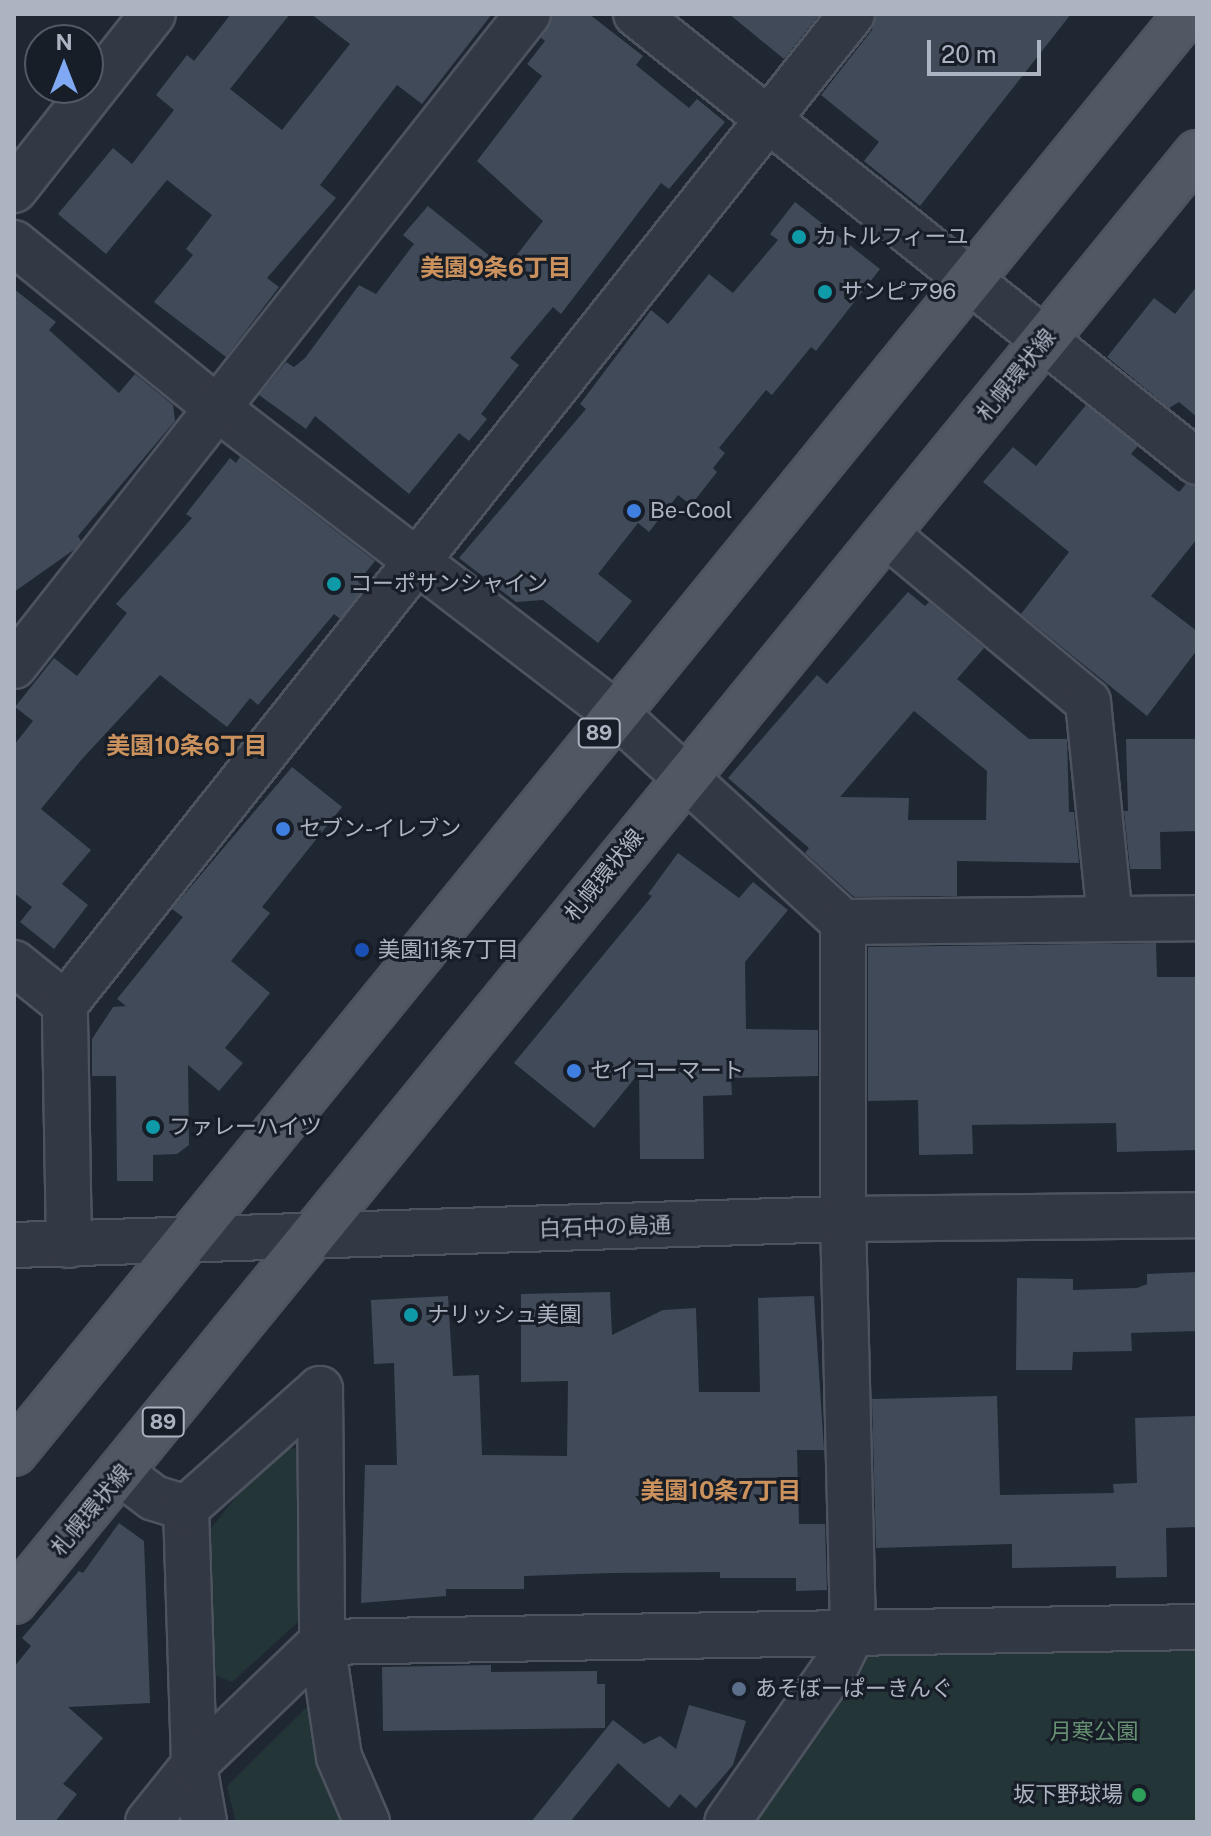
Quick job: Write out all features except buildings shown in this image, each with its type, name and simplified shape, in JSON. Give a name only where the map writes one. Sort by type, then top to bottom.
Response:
[{"type":"main road","name":"89","points":[[14,1453],[1187,14]]},
{"type":"main road","name":"札幌環状線","points":[[14,1601],[122,1474],[307,1238],[887,535],[1197,153]]},
{"type":"street","points":[[14,190],[153,14]]},
{"type":"street","points":[[14,666],[528,14]]},
{"type":"street","points":[[636,14],[971,278],[1042,342],[1197,462]]},
{"type":"street","points":[[69,1245],[65,1004],[852,14]]},
{"type":"street","points":[[14,243],[217,408],[615,713],[687,774],[843,922],[1197,918]]},
{"type":"street","points":[[887,535],[1088,702],[1110,919]]},
{"type":"street","points":[[727,1822],[836,1666],[853,1631],[843,1219],[843,922]]},
{"type":"street","points":[[14,963],[65,1004]]},
{"type":"street","name":"白石中の島通","points":[[14,1245],[843,1219],[1197,1215]]},
{"type":"street","points":[[186,1508],[320,1389],[322,1642],[339,1757],[367,1822]]},
{"type":"street","points":[[122,1474],[154,1498],[186,1508]]},
{"type":"street","points":[[186,1508],[194,1765],[204,1822]]},
{"type":"street","points":[[148,1822],[194,1765],[322,1642],[1197,1627]]},
{"type":"green space","points":[[295,1448],[308,1460],[309,1612],[232,1682],[205,1671],[206,1535],[271,1452]]},
{"type":"green space","name":"月寒公園","points":[[1197,1639],[1197,1822],[749,1822],[868,1649]]},
{"type":"green space","points":[[311,1703],[342,1822],[236,1822],[227,1786]]},
{"type":"place","name":"カトルフィーユ","points":[[799,237]]},
{"type":"place","name":"サンピア96","points":[[825,292]]},
{"type":"place","name":"Be-Cool","points":[[634,511]]},
{"type":"place","name":"コーポサンシャイン","points":[[334,584]]},
{"type":"place","name":"セブン-イレブン","points":[[283,829]]},
{"type":"place","name":"美園11条7丁目","points":[[362,950]]},
{"type":"place","name":"セイコーマート","points":[[574,1071]]},
{"type":"place","name":"ファレーハイツ","points":[[153,1127]]},
{"type":"place","name":"ナリッシュ美園","points":[[411,1315]]},
{"type":"place","name":"あそぼーぱーきんぐ","points":[[739,1689]]},
{"type":"place","name":"坂下野球場","points":[[1139,1795]]},
{"type":"district","name":"美園9条6丁目","points":[[496,268]]},
{"type":"district","name":"美園10条6丁目","points":[[187,746]]},
{"type":"district","name":"美園10条7丁目","points":[[721,1491]]}]
